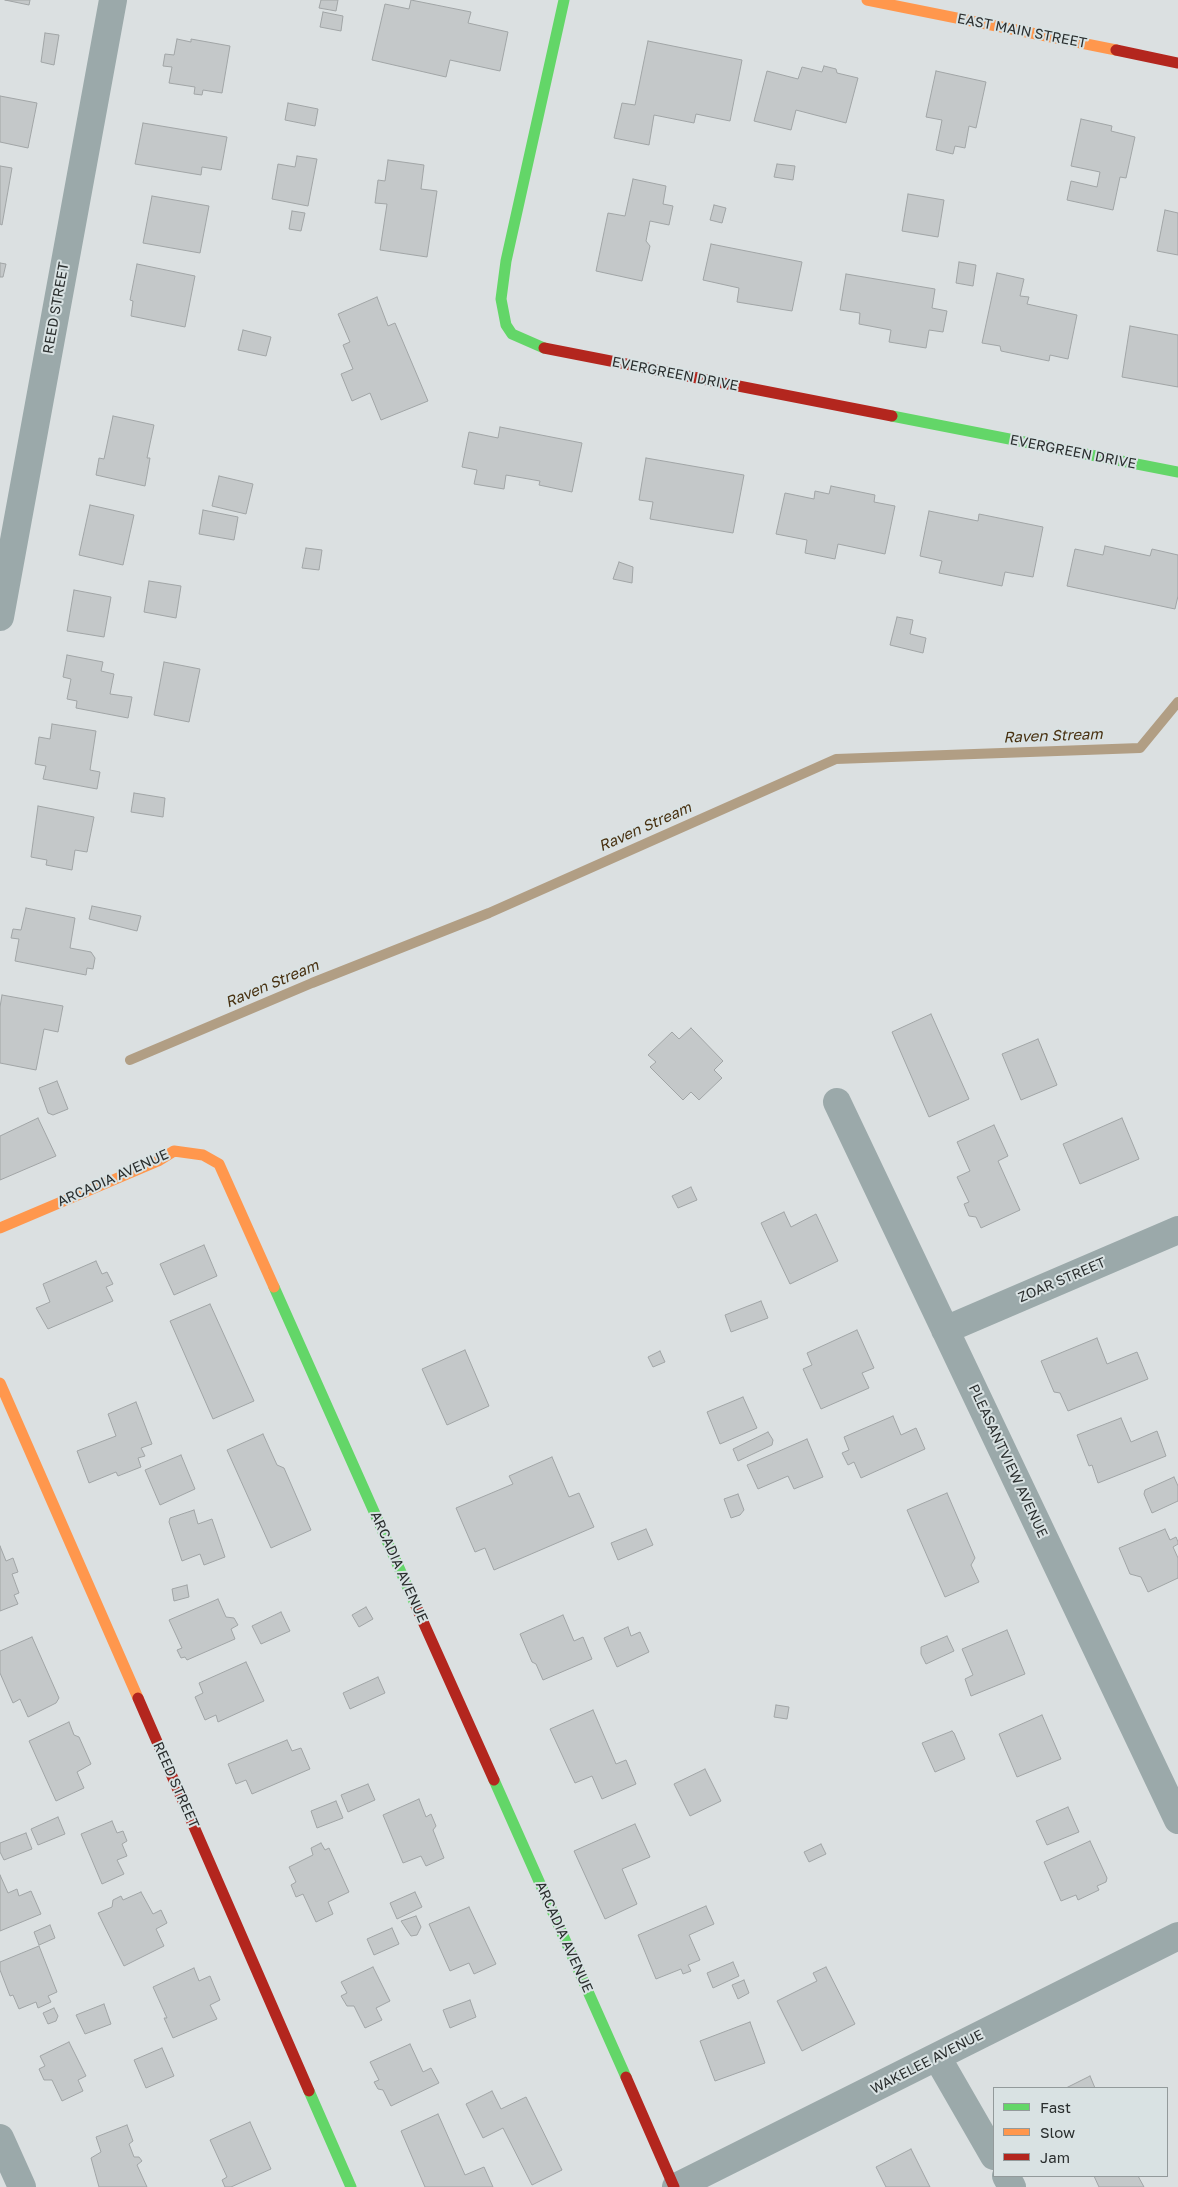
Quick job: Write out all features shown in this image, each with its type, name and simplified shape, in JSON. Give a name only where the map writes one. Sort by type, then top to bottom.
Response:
[{"type":"street","name":"REED STREET","points":[[0,616],[113,0]]},
{"type":"street","name":"EVERGREEN DRIVE","points":[[564,0],[506,261],[501,299],[506,325],[512,334],[538,347],[560,352],[1178,472]]},
{"type":"street","name":"EAST MAIN STREET","points":[[867,0],[1178,63]]},
{"type":"street","name":"PLEASANTVIEW AVENUE","points":[[837,1102],[1178,1820]]},
{"type":"street","name":"ARCADIA AVENUE","points":[[0,1228],[158,1161],[174,1151],[203,1154],[219,1164],[675,2187]]},
{"type":"street","name":"ZOAR STREET","points":[[945,1330],[1178,1230]]},
{"type":"street","name":"REED STREET","points":[[0,1383],[351,2187]]},
{"type":"street","name":"WAKELEE AVENUE","points":[[675,2187],[1178,1936]]},
{"type":"street","points":[[937,2057],[993,2154]]},
{"type":"street","points":[[0,2138],[22,2187]]},
{"type":"building","points":[[5,0],[30,0],[29,5]]},
{"type":"building","points":[[321,0],[338,0],[336,11],[319,8]]},
{"type":"building","points":[[411,0],[471,12],[468,23],[508,32],[500,71],[450,60],[446,77],[372,60],[385,4],[409,9]]},
{"type":"building","points":[[323,12],[343,16],[341,31],[320,27]]},
{"type":"building","points":[[45,33],[59,35],[54,65],[41,62]]},
{"type":"building","points":[[177,39],[191,42],[191,39],[230,46],[222,93],[203,90],[202,95],[194,94],[195,87],[169,83],[172,67],[163,66],[165,54],[174,55]]},
{"type":"building","points":[[648,41],[742,60],[730,121],[696,114],[694,123],[654,115],[649,145],[614,138],[622,103],[635,105]]},
{"type":"building","points":[[824,66],[836,69],[837,73],[858,78],[846,123],[796,110],[791,130],[754,121],[767,71],[798,79],[802,67],[822,72]]},
{"type":"building","points":[[936,71],[986,82],[976,128],[969,126],[965,148],[955,146],[953,154],[936,150],[942,120],[926,117]]},
{"type":"building","points":[[0,96],[37,103],[28,148],[0,142]]},
{"type":"building","points":[[288,103],[318,109],[315,126],[285,120]]},
{"type":"building","points":[[1081,119],[1112,126],[1111,131],[1135,137],[1126,178],[1120,177],[1113,210],[1067,200],[1071,181],[1097,187],[1100,172],[1071,166]]},
{"type":"building","points":[[143,123],[227,137],[221,170],[202,167],[201,175],[135,164]]},
{"type":"building","points":[[297,156],[317,159],[308,206],[272,199],[278,164],[295,167]]},
{"type":"building","points":[[388,160],[424,165],[421,189],[437,191],[427,257],[380,250],[387,204],[375,203],[378,180],[385,181]]},
{"type":"building","points":[[777,164],[795,166],[793,180],[774,177]]},
{"type":"building","points":[[0,166],[12,168],[2,225],[0,224]]},
{"type":"building","points":[[633,179],[666,186],[663,204],[673,206],[669,225],[650,221],[646,241],[650,246],[642,281],[596,271],[608,213],[625,216]]},
{"type":"building","points":[[908,194],[944,200],[938,237],[902,231]]},
{"type":"building","points":[[152,196],[209,206],[200,253],[143,243]]},
{"type":"building","points":[[714,205],[726,208],[722,223],[710,220]]},
{"type":"building","points":[[1165,210],[1178,213],[1178,255],[1157,251]]},
{"type":"building","points":[[292,211],[305,213],[301,231],[289,229]]},
{"type":"building","points":[[711,244],[802,262],[792,311],[737,302],[739,288],[703,280]]},
{"type":"building","points":[[959,262],[976,265],[973,286],[956,283]]},
{"type":"building","points":[[0,263],[6,264],[3,277],[0,277]]},
{"type":"building","points":[[137,264],[195,276],[185,327],[131,316],[133,301],[130,300]]},
{"type":"building","points":[[997,273],[1024,279],[1020,296],[1029,297],[1027,304],[1077,315],[1068,359],[1050,355],[1049,361],[1001,351],[1000,346],[982,343]]},
{"type":"building","points":[[846,274],[935,289],[932,308],[947,311],[943,332],[929,330],[926,348],[889,342],[891,330],[859,324],[860,313],[840,310]]},
{"type":"building","points":[[377,297],[388,326],[395,323],[428,401],[381,420],[370,393],[352,401],[341,374],[353,369],[343,345],[350,342],[338,314]]},
{"type":"building","points":[[1130,326],[1178,335],[1178,387],[1122,377]]},
{"type":"building","points":[[243,330],[271,337],[266,356],[238,350]]},
{"type":"building","points":[[113,416],[154,425],[147,458],[150,458],[145,486],[96,475],[99,458],[104,459]]},
{"type":"building","points":[[500,427],[582,443],[572,492],[539,485],[540,481],[506,475],[504,489],[474,484],[477,470],[462,467],[469,432],[498,438]]},
{"type":"building","points":[[646,458],[744,475],[733,533],[650,519],[653,502],[639,500]]},
{"type":"building","points":[[219,476],[253,484],[246,514],[212,506]]},
{"type":"building","points":[[831,486],[875,495],[874,502],[895,506],[885,554],[838,544],[835,559],[805,553],[807,540],[776,534],[785,493],[814,499],[815,491],[829,494]]},
{"type":"building","points":[[90,505],[134,515],[123,565],[79,555]]},
{"type":"building","points":[[203,510],[238,517],[234,540],[199,534]]},
{"type":"building","points":[[929,511],[978,521],[979,514],[1043,527],[1033,577],[1005,572],[1002,586],[939,573],[942,561],[920,556]]},
{"type":"building","points":[[1105,546],[1150,556],[1152,549],[1178,555],[1178,596],[1175,609],[1067,586],[1075,549],[1103,555]]},
{"type":"building","points":[[306,548],[322,550],[319,570],[302,568]]},
{"type":"building","points":[[619,562],[633,567],[632,583],[613,579]]},
{"type":"building","points":[[149,581],[181,586],[176,618],[144,612]]},
{"type":"building","points":[[74,590],[111,597],[104,637],[67,631]]},
{"type":"building","points":[[897,617],[913,620],[910,634],[926,638],[923,653],[890,645]]},
{"type":"building","points":[[67,655],[103,662],[101,671],[114,674],[110,694],[132,697],[128,718],[76,708],[77,701],[67,699],[71,679],[63,677]]},
{"type":"building","points":[[164,662],[200,669],[189,722],[154,715]]},
{"type":"building","points":[[52,724],[96,731],[90,770],[100,772],[97,789],[43,779],[46,766],[35,764],[39,737],[50,739]]},
{"type":"building","points":[[134,793],[165,798],[163,817],[131,812]]},
{"type":"building","points":[[38,806],[94,817],[87,852],[75,850],[72,870],[46,865],[47,860],[31,857]]},
{"type":"building","points":[[92,906],[141,916],[137,931],[89,919]]},
{"type":"building","points":[[26,908],[75,918],[70,948],[91,952],[95,958],[93,969],[87,968],[86,975],[15,961],[19,939],[11,938],[13,929],[21,930]]},
{"type":"building","points":[[2,995],[63,1006],[58,1032],[44,1029],[36,1070],[0,1063],[0,1007]]},
{"type":"building","points":[[931,1014],[969,1099],[929,1117],[892,1032]]},
{"type":"building","points":[[691,1028],[723,1061],[714,1070],[722,1078],[699,1100],[691,1092],[683,1100],[650,1067],[656,1062],[648,1055],[672,1032],[679,1039]]},
{"type":"building","points":[[1038,1039],[1057,1085],[1021,1100],[1002,1054]]},
{"type":"building","points":[[57,1081],[68,1109],[53,1115],[48,1113],[39,1088]]},
{"type":"building","points":[[38,1118],[56,1156],[0,1180],[0,1136]]},
{"type":"building","points":[[1122,1118],[1139,1159],[1080,1184],[1063,1144]]},
{"type":"building","points":[[994,1125],[1008,1156],[998,1161],[1020,1210],[981,1228],[976,1217],[969,1216],[964,1204],[969,1202],[957,1177],[970,1171],[957,1142]]},
{"type":"building","points":[[691,1187],[697,1200],[678,1208],[672,1196]]},
{"type":"building","points":[[784,1212],[791,1227],[816,1214],[838,1261],[790,1284],[761,1223]]},
{"type":"building","points":[[204,1245],[217,1276],[174,1295],[160,1264]]},
{"type":"building","points":[[96,1261],[102,1274],[107,1272],[113,1284],[106,1287],[113,1301],[48,1329],[36,1308],[50,1302],[43,1284]]},
{"type":"building","points":[[761,1301],[768,1318],[731,1332],[725,1315]]},
{"type":"building","points":[[210,1304],[254,1401],[213,1419],[170,1321]]},
{"type":"building","points":[[857,1330],[874,1368],[862,1373],[869,1388],[821,1409],[803,1369],[812,1365],[807,1353]]},
{"type":"building","points":[[1097,1338],[1107,1364],[1137,1352],[1148,1379],[1068,1411],[1060,1393],[1054,1392],[1041,1361]]},
{"type":"building","points":[[465,1350],[489,1406],[447,1425],[422,1369]]},
{"type":"building","points":[[660,1351],[665,1362],[653,1367],[648,1357]]},
{"type":"building","points":[[743,1397],[757,1428],[720,1444],[707,1412]]},
{"type":"building","points":[[136,1402],[152,1444],[141,1448],[145,1456],[138,1458],[141,1467],[118,1476],[116,1472],[89,1483],[77,1451],[116,1436],[108,1414]]},
{"type":"building","points":[[893,1416],[901,1435],[916,1428],[925,1449],[861,1478],[854,1462],[848,1465],[842,1453],[849,1450],[844,1437]]},
{"type":"building","points":[[1121,1418],[1131,1442],[1157,1431],[1166,1456],[1098,1483],[1092,1465],[1089,1466],[1077,1435]]},
{"type":"building","points":[[768,1432],[773,1440],[772,1445],[738,1461],[733,1449]]},
{"type":"building","points":[[263,1434],[277,1465],[284,1468],[311,1530],[271,1548],[227,1450]]},
{"type":"building","points":[[807,1439],[823,1477],[794,1489],[788,1476],[758,1489],[747,1465]]},
{"type":"building","points":[[181,1455],[195,1489],[160,1505],[145,1470]]},
{"type":"building","points":[[552,1457],[569,1497],[579,1493],[594,1527],[494,1570],[485,1548],[475,1552],[456,1508],[513,1484],[509,1476]]},
{"type":"building","points":[[1174,1477],[1178,1486],[1178,1501],[1152,1513],[1144,1494],[1145,1490]]},
{"type":"building","points":[[947,1493],[975,1558],[971,1565],[979,1582],[945,1597],[907,1510]]},
{"type":"building","points":[[738,1494],[744,1510],[740,1515],[731,1518],[724,1499]]},
{"type":"building","points":[[194,1510],[198,1524],[212,1519],[225,1557],[204,1565],[200,1554],[182,1561],[169,1522],[170,1518]]},
{"type":"building","points":[[646,1529],[653,1545],[618,1560],[611,1543]]},
{"type":"building","points":[[1165,1529],[1170,1540],[1176,1537],[1178,1542],[1173,1547],[1178,1558],[1178,1578],[1148,1592],[1141,1577],[1130,1574],[1119,1548]]},
{"type":"building","points":[[0,1546],[6,1561],[13,1558],[18,1572],[12,1574],[19,1593],[14,1595],[18,1604],[0,1611]]},
{"type":"building","points":[[187,1585],[189,1597],[174,1601],[172,1589]]},
{"type":"building","points":[[218,1599],[226,1617],[234,1618],[238,1625],[231,1629],[235,1639],[187,1660],[185,1657],[181,1658],[177,1650],[182,1648],[169,1620]]},
{"type":"building","points":[[366,1607],[373,1619],[359,1627],[352,1615]]},
{"type":"building","points":[[281,1612],[290,1631],[261,1644],[252,1626]]},
{"type":"building","points":[[563,1615],[574,1641],[583,1637],[592,1659],[543,1680],[536,1664],[532,1662],[520,1634]]},
{"type":"building","points":[[628,1627],[631,1636],[640,1632],[649,1652],[617,1667],[604,1638]]},
{"type":"building","points":[[1007,1630],[1025,1674],[971,1696],[965,1679],[973,1675],[962,1649]]},
{"type":"building","points":[[947,1636],[954,1651],[926,1664],[921,1654],[921,1647]]},
{"type":"building","points":[[32,1637],[59,1698],[56,1703],[28,1717],[20,1699],[13,1703],[0,1673],[0,1651]]},
{"type":"building","points":[[246,1662],[264,1701],[218,1722],[216,1715],[205,1720],[195,1697],[203,1693],[199,1683]]},
{"type":"building","points":[[378,1677],[385,1693],[350,1709],[343,1693]]},
{"type":"building","points":[[776,1705],[789,1707],[787,1719],[774,1717]]},
{"type":"building","points":[[593,1710],[616,1764],[626,1760],[636,1784],[602,1799],[592,1776],[575,1783],[550,1729]]},
{"type":"building","points":[[1042,1715],[1061,1759],[1017,1777],[999,1734]]},
{"type":"building","points":[[69,1722],[74,1735],[79,1737],[91,1764],[77,1772],[84,1788],[56,1801],[29,1741]]},
{"type":"building","points":[[952,1731],[965,1759],[935,1772],[922,1743]]},
{"type":"building","points":[[287,1740],[292,1751],[301,1748],[310,1769],[252,1794],[246,1780],[236,1784],[228,1764]]},
{"type":"building","points":[[705,1769],[721,1801],[690,1816],[674,1784]]},
{"type":"building","points":[[368,1784],[375,1800],[348,1812],[341,1795]]},
{"type":"building","points":[[419,1799],[426,1817],[431,1814],[436,1826],[433,1830],[444,1858],[426,1866],[421,1856],[403,1863],[383,1815]]},
{"type":"building","points":[[336,1801],[343,1818],[317,1828],[311,1811]]},
{"type":"building","points":[[1068,1807],[1079,1832],[1047,1845],[1036,1821]]},
{"type":"building","points":[[58,1817],[65,1834],[38,1845],[31,1829]]},
{"type":"building","points":[[112,1821],[117,1833],[123,1831],[127,1841],[122,1844],[127,1856],[117,1860],[124,1874],[102,1884],[81,1834]]},
{"type":"building","points":[[635,1824],[650,1857],[622,1869],[637,1904],[605,1919],[574,1851]]},
{"type":"building","points":[[26,1833],[32,1849],[4,1860],[0,1852],[0,1843]]},
{"type":"building","points":[[1090,1841],[1107,1878],[1106,1882],[1097,1886],[1099,1890],[1078,1900],[1076,1895],[1061,1901],[1044,1862]]},
{"type":"building","points":[[321,1843],[325,1850],[329,1848],[349,1892],[328,1902],[333,1914],[316,1922],[303,1894],[296,1897],[291,1885],[296,1882],[289,1867],[313,1855],[311,1848]]},
{"type":"building","points":[[821,1844],[826,1854],[809,1862],[804,1852]]},
{"type":"building","points":[[0,1875],[8,1893],[17,1889],[19,1896],[31,1891],[41,1914],[0,1931]]},
{"type":"building","points":[[141,1892],[153,1914],[161,1910],[167,1923],[156,1929],[164,1946],[124,1966],[98,1913],[112,1907],[113,1900],[121,1896],[123,1900]]},
{"type":"building","points":[[415,1892],[422,1907],[397,1919],[390,1903]]},
{"type":"building","points":[[706,1906],[714,1924],[689,1935],[700,1960],[688,1965],[691,1971],[683,1974],[681,1969],[656,1979],[638,1935]]},
{"type":"building","points":[[469,1907],[496,1964],[474,1974],[469,1963],[450,1971],[429,1924]]},
{"type":"building","points":[[416,1916],[421,1927],[417,1935],[411,1936],[401,1921]]},
{"type":"building","points":[[50,1925],[55,1938],[39,1945],[34,1932]]},
{"type":"building","points":[[392,1928],[399,1944],[374,1955],[367,1939]]},
{"type":"building","points":[[39,1946],[57,1992],[48,1996],[51,2002],[38,2008],[36,2002],[19,2009],[13,1995],[10,1996],[0,1970],[0,1962]]},
{"type":"building","points":[[733,1962],[739,1976],[713,1988],[707,1973]]},
{"type":"building","points":[[373,1967],[390,2001],[376,2008],[382,2020],[365,2028],[354,2006],[347,2006],[341,1996],[347,1993],[341,1982]]},
{"type":"building","points":[[826,1967],[855,2024],[802,2051],[777,2001],[817,1981],[813,1973]]},
{"type":"building","points":[[194,1968],[199,1981],[210,1976],[220,2000],[210,2005],[217,2019],[173,2038],[164,2018],[167,2018],[153,1987]]},
{"type":"building","points":[[744,1980],[749,1993],[738,1999],[732,1985]]},
{"type":"building","points":[[470,2000],[476,2017],[450,2028],[443,2010]]},
{"type":"building","points":[[104,2004],[111,2024],[85,2034],[76,2015]]},
{"type":"building","points":[[54,2008],[58,2016],[56,2021],[48,2024],[43,2013]]},
{"type":"building","points":[[750,2022],[765,2063],[715,2081],[700,2041]]},
{"type":"building","points":[[69,2042],[86,2076],[78,2080],[83,2091],[62,2101],[52,2080],[44,2080],[39,2069],[45,2066],[40,2056]]},
{"type":"building","points":[[410,2044],[423,2072],[431,2068],[439,2083],[391,2106],[383,2090],[378,2089],[374,2082],[379,2080],[370,2062]]},
{"type":"building","points":[[162,2048],[174,2076],[146,2088],[134,2060]]},
{"type":"building","points":[[1090,2076],[1095,2087],[1068,2087]]},
{"type":"building","points":[[492,2091],[501,2109],[526,2097],[562,2170],[532,2185],[503,2128],[483,2138],[466,2104]]},
{"type":"building","points":[[438,2114],[465,2175],[484,2167],[493,2187],[425,2187],[401,2131]]},
{"type":"building","points":[[250,2122],[271,2169],[231,2187],[225,2187],[222,2180],[227,2177],[210,2140]]},
{"type":"building","points":[[127,2125],[133,2141],[129,2144],[134,2157],[139,2157],[142,2161],[137,2165],[147,2187],[99,2187],[91,2158],[101,2152],[96,2137]]},
{"type":"building","points":[[911,2149],[930,2187],[886,2187],[876,2167]]},
{"type":"building","points":[[1094,2177],[1139,2177],[1144,2187],[1099,2187]]},
{"type":"waterway","name":"Raven Stream","points":[[130,1060],[312,983],[489,913],[836,759],[1140,748],[1178,702]]},
{"type":"traffic: fast","points":[[544,348],[512,334],[506,325],[501,299],[506,261],[564,0]]},
{"type":"traffic: fast","points":[[892,416],[1178,472]]},
{"type":"traffic: fast","points":[[274,1287],[416,1606]]},
{"type":"traffic: fast","points":[[494,1780],[626,2077]]},
{"type":"traffic: fast","points":[[309,2091],[351,2187]]},
{"type":"traffic: slow","points":[[867,0],[1116,50]]},
{"type":"traffic: slow","points":[[0,1228],[158,1161],[174,1151],[203,1155],[219,1164],[274,1287]]},
{"type":"traffic: slow","points":[[0,1383],[138,1698]]},
{"type":"traffic: jam","points":[[1116,50],[1178,63]]},
{"type":"traffic: jam","points":[[544,348],[892,416]]},
{"type":"traffic: jam","points":[[416,1606],[494,1780]]},
{"type":"traffic: jam","points":[[138,1698],[309,2091]]},
{"type":"traffic: jam","points":[[626,2077],[674,2187]]}]
